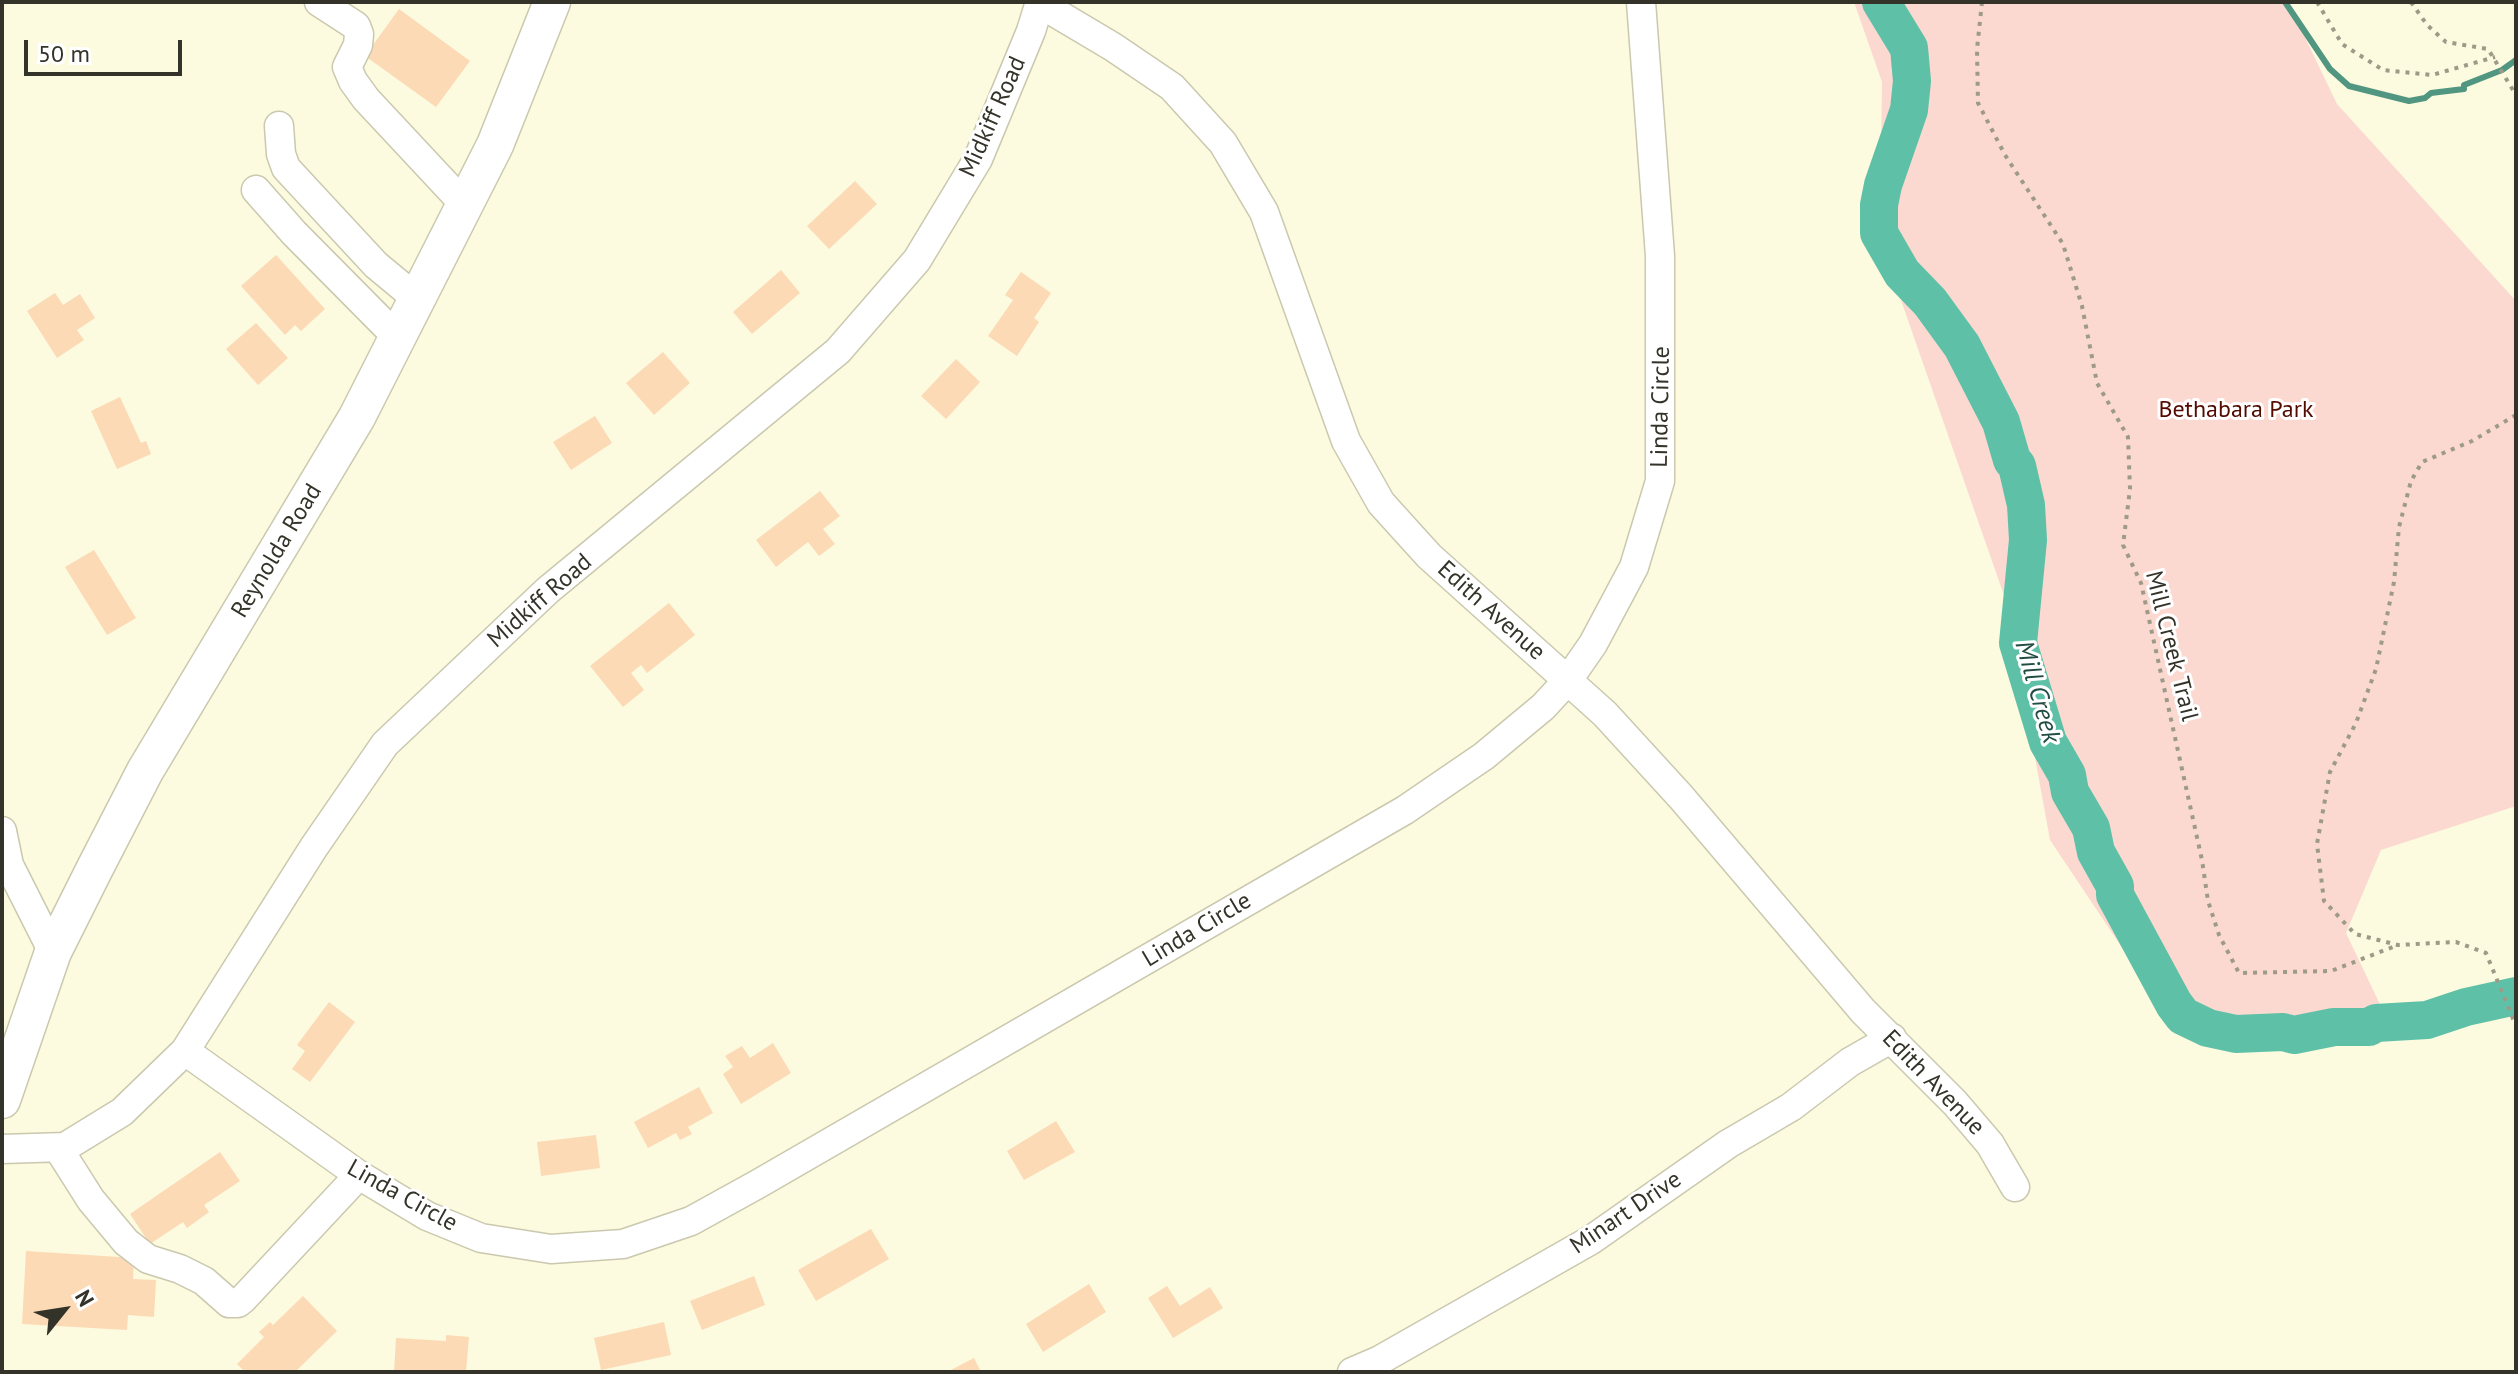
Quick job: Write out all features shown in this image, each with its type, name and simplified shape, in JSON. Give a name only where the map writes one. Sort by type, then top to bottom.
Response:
[{"type":"main road","name":"Reynolda Road","points":[[2,1100],[53,952],[145,771],[357,417],[495,145],[552,2]]},
{"type":"street","points":[[319,2],[356,26],[358,45],[347,67],[353,81],[366,99],[465,205]]},
{"type":"street","name":"Linda Circle","points":[[185,1051],[359,1175],[427,1216],[481,1238],[551,1249],[623,1244],[691,1221],[1405,810],[1484,756],[1543,707],[1568,680],[1593,644],[1634,567],[1660,481],[1662,287],[1641,2]]},
{"type":"street","name":"Edith Avenue","points":[[1040,3],[1172,87],[1223,143],[1264,212],[1346,441],[1381,503],[1429,556],[1605,714],[1681,797],[1863,1011],[1955,1103],[1990,1144],[2015,1187]]},
{"type":"street","name":"Midkiff Road","points":[[2,1149],[65,1147],[122,1112],[185,1051],[314,847],[385,744],[548,590],[838,351],[897,286],[917,260],[978,159],[1040,3]]},
{"type":"street","points":[[279,126],[281,154],[286,168],[376,265],[417,299]]},
{"type":"street","points":[[256,190],[396,336]]},
{"type":"street","points":[[2,831],[9,865],[53,952]]},
{"type":"street","name":"Minart Drive","points":[[1352,1372],[1380,1360],[1591,1240],[1728,1144],[1791,1107],[1850,1062],[1892,1038]]},
{"type":"street","points":[[58,1148],[91,1200],[126,1242],[148,1259],[204,1281],[229,1303],[238,1303],[243,1299],[359,1175]]},
{"type":"path","name":"Mill Creek Trail","points":[[1982,2],[1977,49],[1978,103],[2005,155],[2063,244],[2082,306],[2097,383],[2128,437],[2130,489],[2123,545],[2141,583],[2202,860],[2208,901],[2219,935],[2239,973],[2331,971],[2398,945]]},
{"type":"path","points":[[2317,2],[2342,44],[2383,70],[2432,75],[2495,57]]},
{"type":"path","points":[[2411,2],[2427,25],[2446,42],[2488,49],[2515,94]]},
{"type":"path","points":[[2516,415],[2472,441],[2422,462],[2411,481],[2399,527],[2394,582],[2376,669],[2356,723],[2330,772],[2317,844],[2324,901],[2355,934],[2398,945],[2456,942],[2486,953],[2516,1026]]},
{"type":"green space","name":"Bethabara Park","points":[[1854,2],[2288,2],[2337,104],[2516,301],[2516,806],[2381,850],[2346,933],[2394,1034],[2266,1041],[2167,1015],[2050,840],[2007,604],[1880,240],[1882,82]]},
{"type":"building","points":[[399,9],[470,61],[436,107],[365,56]]},
{"type":"building","points":[[855,181],[877,204],[829,249],[807,226]]},
{"type":"building","points":[[276,255],[325,309],[301,331],[295,325],[285,335],[241,286]]},
{"type":"building","points":[[781,270],[800,293],[752,334],[733,312]]},
{"type":"building","points":[[1021,272],[1051,293],[1034,318],[1039,322],[1017,356],[988,336],[1013,300],[1005,295]]},
{"type":"building","points":[[55,293],[63,305],[80,294],[95,318],[77,330],[84,340],[57,358],[27,311]]},
{"type":"building","points":[[256,323],[288,358],[258,385],[226,349]]},
{"type":"building","points":[[663,352],[690,383],[654,415],[626,383]]},
{"type":"building","points":[[956,359],[980,382],[946,419],[921,396]]},
{"type":"building","points":[[120,397],[141,443],[146,441],[151,454],[117,469],[91,411]]},
{"type":"building","points":[[595,416],[612,443],[571,470],[553,442]]},
{"type":"building","points":[[820,491],[840,516],[823,529],[835,544],[819,556],[808,542],[776,567],[756,540]]},
{"type":"building","points":[[94,550],[136,618],[107,635],[65,567]]},
{"type":"building","points":[[669,603],[695,635],[647,673],[641,665],[631,673],[644,690],[623,707],[590,666]]},
{"type":"building","points":[[329,1002],[355,1022],[310,1082],[292,1069],[305,1051],[297,1045]]},
{"type":"building","points":[[773,1043],[791,1073],[741,1104],[723,1074],[733,1067],[725,1056],[742,1046],[750,1058]]},
{"type":"building","points":[[699,1087],[713,1113],[688,1127],[692,1134],[680,1140],[676,1133],[648,1148],[634,1122]]},
{"type":"building","points":[[1056,1121],[1075,1152],[1024,1180],[1007,1151]]},
{"type":"building","points":[[596,1135],[600,1168],[541,1176],[537,1142]]},
{"type":"building","points":[[220,1152],[240,1181],[204,1205],[209,1212],[187,1228],[183,1222],[150,1244],[130,1214]]},
{"type":"building","points":[[871,1229],[889,1259],[816,1301],[798,1270]]},
{"type":"building","points":[[26,1251],[134,1258],[133,1279],[156,1280],[154,1317],[128,1315],[127,1330],[22,1324]]},
{"type":"building","points":[[754,1276],[765,1305],[702,1330],[690,1301]]},
{"type":"building","points":[[1089,1284],[1106,1312],[1043,1352],[1026,1324]]},
{"type":"building","points":[[1167,1286],[1180,1306],[1210,1287],[1223,1308],[1173,1338],[1148,1298]]},
{"type":"building","points":[[303,1296],[337,1331],[295,1372],[245,1372],[237,1364],[264,1337],[259,1332],[270,1322],[273,1325]]},
{"type":"building","points":[[664,1322],[671,1355],[601,1370],[594,1338]]},
{"type":"building","points":[[446,1335],[469,1337],[466,1372],[394,1372],[396,1338],[446,1341]]},
{"type":"building","points":[[974,1358],[981,1372],[947,1372]]},
{"type":"waterway","name":"Mill Creek","points":[[1881,2],[1909,48],[1912,81],[1909,110],[1883,185],[1879,233],[1902,273],[1930,302],[1962,346],[2001,422],[2012,460],[2017,466],[2026,505],[2028,540],[2018,643],[2048,742],[2067,775],[2070,792],[2091,828],[2096,852],[2115,886],[2115,895],[2174,1004],[2183,1016],[2208,1028],[2236,1034],[2283,1032],[2294,1035],[2334,1027],[2369,1027],[2376,1023],[2427,1020],[2516,996]]},
{"type":"waterway","points":[[2285,2],[2330,69],[2349,86],[2409,101],[2425,98],[2431,93],[2464,89],[2464,85],[2502,70],[2516,60]]}]
